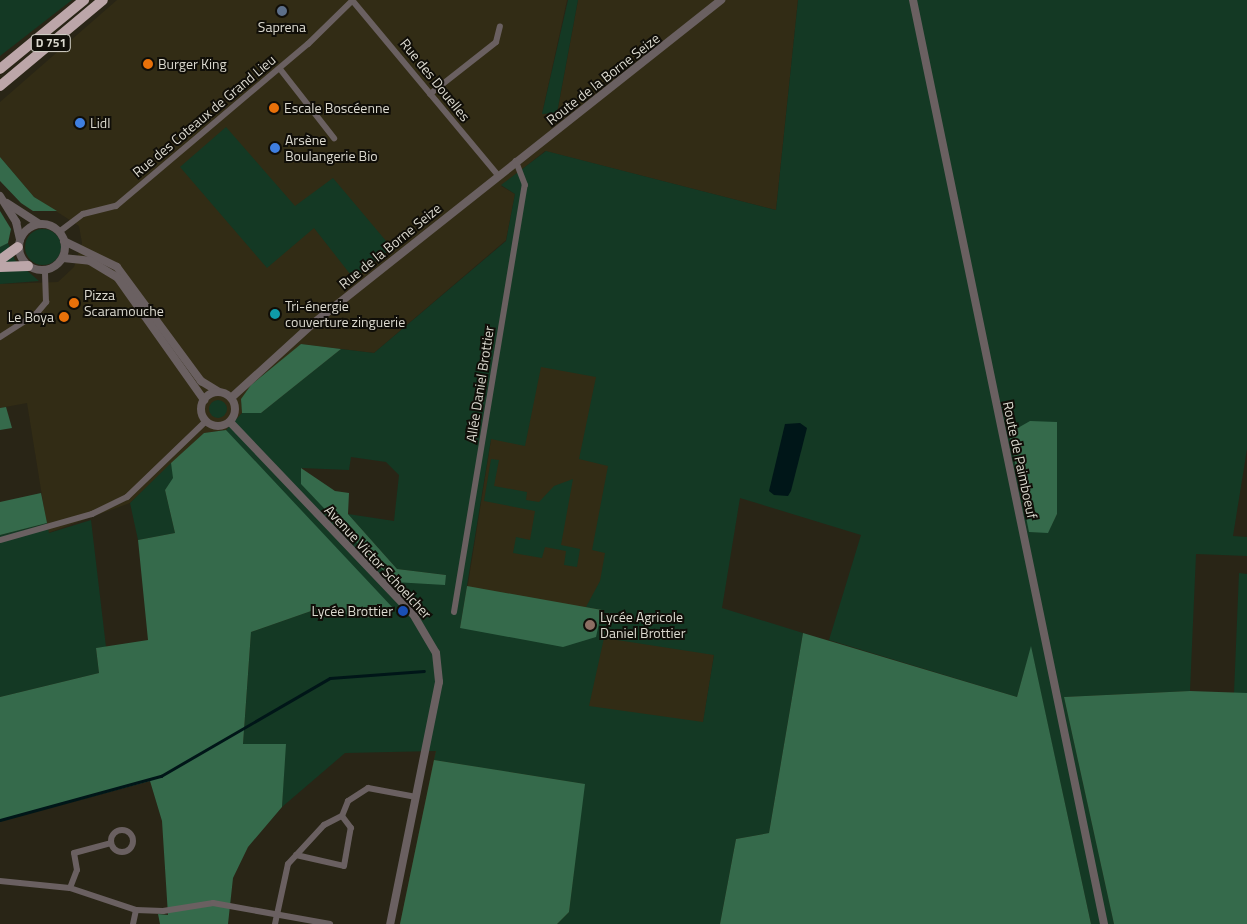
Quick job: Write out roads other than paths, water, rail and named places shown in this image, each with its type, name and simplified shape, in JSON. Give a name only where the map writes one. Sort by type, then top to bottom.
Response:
[{"type":"highway","name":"D 751","points":[[0,69],[84,0]]},
{"type":"highway","name":"D 751","points":[[0,86],[103,0]]},
{"type":"highway","points":[[0,260],[19,243]]},
{"type":"highway","points":[[0,267],[28,266]]},
{"type":"street","name":"Rue des Coteaux de Grand Lieu","points":[[59,232],[84,214],[116,206],[280,68],[352,0]]},
{"type":"street","name":"Rue des Douelles","points":[[352,0],[498,175]]},
{"type":"street","name":"Route de la Borne Seize","points":[[498,175],[599,101],[721,0]]},
{"type":"street","name":"Route de Paimboeuf","points":[[913,0],[1104,924]]},
{"type":"street","points":[[430,94],[496,42],[500,26]]},
{"type":"street","points":[[280,68],[334,138]]},
{"type":"street","name":"Allée Daniel Brottier","points":[[454,612],[525,185],[516,161]]},
{"type":"street","name":"Rue de la Borne Seize","points":[[231,398],[280,350],[498,175]]},
{"type":"street","points":[[2,198],[39,224],[59,232],[64,241],[63,258]]},
{"type":"street","points":[[2,198],[28,266],[46,271]]},
{"type":"street","points":[[19,243],[39,224]]},
{"type":"street","points":[[64,241],[117,267],[201,381],[231,398],[235,408],[230,422],[215,426],[206,421],[201,411],[204,400],[219,392]]},
{"type":"street","points":[[46,271],[63,258],[90,260],[116,277],[204,400]]},
{"type":"street","points":[[0,337],[46,302],[46,271]]},
{"type":"street","points":[[0,540],[115,504],[144,483],[206,421]]},
{"type":"street","name":"Avenue Victor Schoelcher","points":[[230,422],[412,614],[432,642],[439,682],[390,924]]},
{"type":"street","points":[[276,924],[285,870],[296,855],[324,825],[342,816],[348,801],[368,788],[416,797]]},
{"type":"street","points":[[296,855],[344,866],[351,828],[342,816]]},
{"type":"street","points":[[70,888],[77,870],[74,853],[111,843]]},
{"type":"street","points":[[0,880],[70,888],[136,910],[163,911],[213,903],[330,924]]},
{"type":"street","points":[[133,924],[136,910]]},
{"type":"waterway","points":[[0,820],[161,776],[330,678],[424,671]]},
{"type":"place","name":"Saprena","points":[[282,11]]},
{"type":"place","name":"Burger King","points":[[148,64]]},
{"type":"place","name":"Escale Boscéenne","points":[[274,108]]},
{"type":"place","name":"Lidl","points":[[80,123]]},
{"type":"place","name":"Arsène Boulangerie Bio","points":[[275,148]]},
{"type":"place","name":"Pizza Scaramouche","points":[[74,303]]},
{"type":"place","name":"Tri-énergie couverture zinguerie","points":[[275,314]]},
{"type":"place","name":"Le Boya","points":[[64,317]]},
{"type":"place","name":"Lycée Brottier","points":[[403,611]]},
{"type":"place","name":"Lycée Agricole Daniel Brottier","points":[[590,625]]}]
